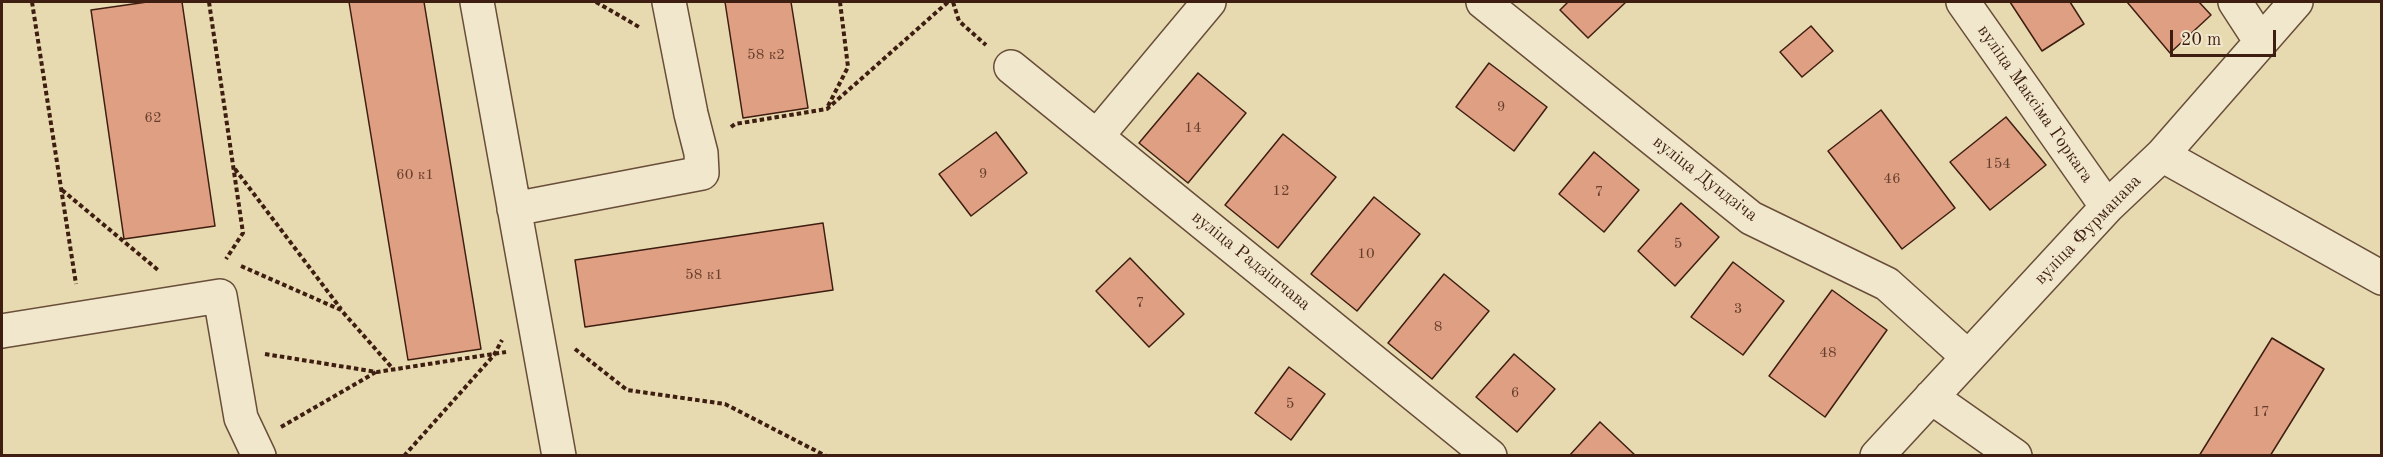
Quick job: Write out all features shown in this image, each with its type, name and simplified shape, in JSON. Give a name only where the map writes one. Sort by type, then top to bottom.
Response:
[{"type":"street","points":[[477,2],[559,456]]},
{"type":"street","points":[[514,209],[702,173],[701,153],[669,2]]},
{"type":"street","points":[[1097,136],[1209,2]]},
{"type":"street","name":"вуліца Дундзіча","points":[[1483,2],[1751,218],[1887,284],[1968,357]]},
{"type":"street","name":"вуліца Максіма Горкага","points":[[1963,2],[2107,207]]},
{"type":"street","points":[[2235,2],[2261,42]]},
{"type":"street","name":"вуліца Фурманава","points":[[1877,456],[2107,207],[2162,155],[2296,2]]},
{"type":"street","name":"вуліца Радзішчава","points":[[1011,67],[1490,456]]},
{"type":"street","points":[[2162,155],[2382,278]]},
{"type":"street","points":[[2,331],[220,296],[241,418],[256,449]]},
{"type":"street","points":[[1931,397],[2015,456]]},
{"type":"path","points":[[32,2],[82,317]]},
{"type":"path","points":[[209,2],[243,232],[226,259],[341,310]]},
{"type":"path","points":[[827,109],[848,67],[840,2]]},
{"type":"path","points":[[701,153],[735,124],[827,109],[948,2]]},
{"type":"path","points":[[953,2],[959,21],[1011,67]]},
{"type":"path","points":[[233,167],[341,310],[394,370]]},
{"type":"path","points":[[62,189],[158,270]]},
{"type":"path","points":[[404,456],[494,355],[530,293]]},
{"type":"path","points":[[256,449],[377,372]]},
{"type":"building","points":[[147,2],[182,2],[215,226],[124,239],[91,10]]},
{"type":"building","points":[[349,2],[424,2],[481,349],[408,360]]},
{"type":"building","points":[[725,2],[791,2],[808,108],[743,118]]},
{"type":"building","points":[[1568,2],[1626,2],[1588,38],[1560,10]]},
{"type":"building","points":[[2010,2],[2070,2],[2084,24],[2042,51]]},
{"type":"building","points":[[2127,2],[2199,2],[2211,15],[2170,53]]},
{"type":"building","points":[[1811,26],[1833,51],[1802,77],[1780,52]]},
{"type":"building","points":[[1489,63],[1547,107],[1514,151],[1456,107]]},
{"type":"building","points":[[1198,73],[1246,113],[1188,183],[1139,143]]},
{"type":"building","points":[[1881,110],[1955,208],[1902,249],[1828,151]]},
{"type":"building","points":[[2006,117],[2046,165],[1990,210],[1950,162]]},
{"type":"building","points":[[996,132],[1027,173],[971,216],[939,174]]},
{"type":"building","points":[[1283,134],[1336,177],[1278,248],[1225,205]]},
{"type":"building","points":[[1594,152],[1639,190],[1604,232],[1559,194]]},
{"type":"building","points":[[1374,197],[1420,234],[1357,311],[1311,274]]},
{"type":"building","points":[[1681,203],[1719,237],[1675,286],[1638,251]]},
{"type":"building","points":[[823,223],[833,290],[585,327],[575,260]]},
{"type":"building","points":[[1130,258],[1184,314],[1149,347],[1096,291]]},
{"type":"building","points":[[1733,262],[1784,301],[1743,355],[1691,317]]},
{"type":"building","points":[[1444,274],[1489,311],[1432,379],[1388,343]]},
{"type":"building","points":[[1832,290],[1887,330],[1825,417],[1769,376]]},
{"type":"building","points":[[2272,338],[2324,369],[2270,456],[2199,456]]},
{"type":"building","points":[[1514,354],[1555,389],[1517,432],[1476,397]]},
{"type":"building","points":[[1289,367],[1325,394],[1291,440],[1255,413]]},
{"type":"building","points":[[1600,422],[1636,456],[1569,456]]}]
